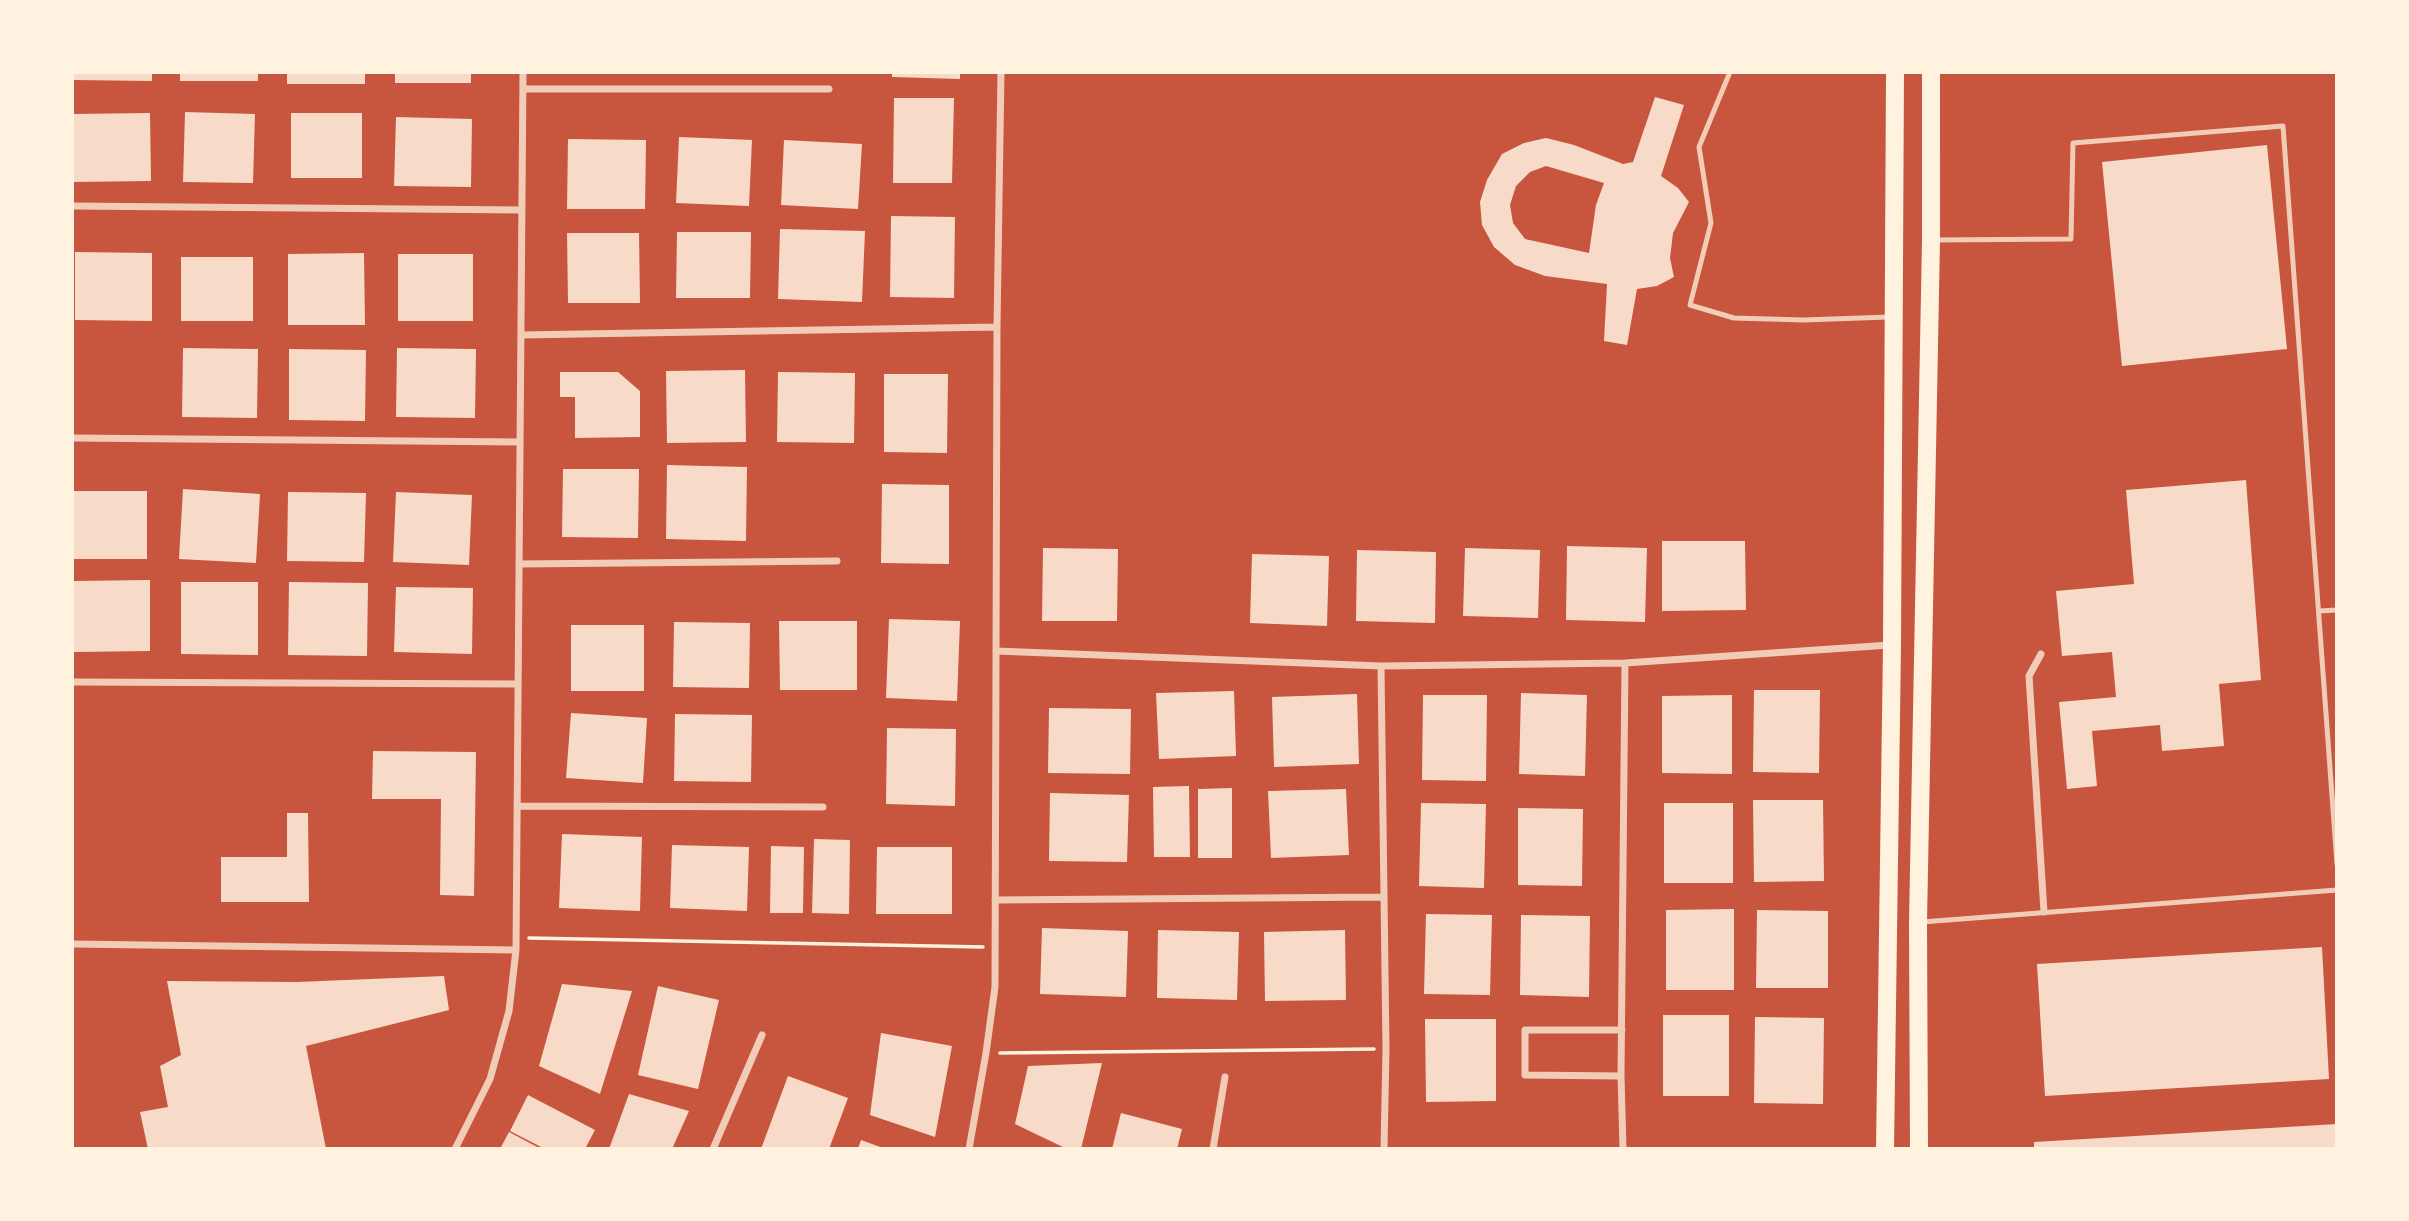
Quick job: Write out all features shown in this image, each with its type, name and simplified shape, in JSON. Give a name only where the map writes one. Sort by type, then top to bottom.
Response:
[{"type":"main road","points":[[1885,1149],[1892,645],[1895,72]]},
{"type":"main road","points":[[1919,1149],[1918,922],[1931,240],[1931,72]]},
{"type":"street","points":[[455,1149],[490,1079],[509,1012],[516,950],[523,72]]},
{"type":"street","points":[[969,1149],[995,987],[997,327],[1001,72]]},
{"type":"street","points":[[523,89],[829,89]]},
{"type":"street","points":[[72,206],[522,210]]},
{"type":"street","points":[[521,335],[997,327]]},
{"type":"street","points":[[72,438],[520,442]]},
{"type":"street","points":[[519,565],[836,561]]},
{"type":"street","points":[[996,651],[1381,666],[1625,663],[1892,645]]},
{"type":"street","points":[[2041,654],[2029,676],[2044,912]]},
{"type":"street","points":[[1623,1149],[1621,1076],[1625,663]]},
{"type":"street","points":[[1381,666],[1386,1049],[1384,1149]]},
{"type":"street","points":[[72,682],[518,684]]},
{"type":"street","points":[[517,806],[823,807]]},
{"type":"street","points":[[995,900],[1384,897]]},
{"type":"street","points":[[72,944],[516,950]]},
{"type":"street","points":[[1621,1076],[1525,1075],[1525,1030],[1622,1030]]},
{"type":"street","points":[[713,1149],[762,1035]]},
{"type":"street","points":[[1213,1149],[1225,1077]]},
{"type":"lane","points":[[1730,72],[1699,147],[1711,223],[1690,305],[1734,318],[1803,320],[1894,317]]},
{"type":"lane","points":[[1931,240],[2071,239],[2073,143],[2283,126],[2337,864]]},
{"type":"lane","points":[[2319,611],[2337,610]]},
{"type":"lane","points":[[1918,922],[2337,890]]},
{"type":"path","points":[[516,937],[995,947]]},
{"type":"path","points":[[986,1053],[1386,1049]]},
{"type":"building","points":[[72,72],[152,72],[152,81],[72,80]]},
{"type":"building","points":[[180,72],[258,72],[258,81],[180,81]]},
{"type":"building","points":[[287,72],[365,72],[365,84],[287,84]]},
{"type":"building","points":[[395,72],[471,72],[471,83],[395,83]]},
{"type":"building","points":[[892,72],[960,72],[960,79],[892,77]]},
{"type":"building","points":[[1655,97],[1684,105],[1661,176],[1678,188],[1689,202],[1673,233],[1670,258],[1674,277],[1657,286],[1637,289],[1627,345],[1604,341],[1607,284],[1545,276],[1515,265],[1494,247],[1482,225],[1480,202],[1487,180],[1502,154],[1524,143],[1546,138],[1574,145],[1623,164],[1633,162]],"holes":[[[1546,166],[1604,183],[1596,205],[1589,253],[1525,239],[1513,223],[1510,205],[1516,186],[1530,172]]]},
{"type":"building","points":[[894,98],[954,98],[952,183],[893,183]]},
{"type":"building","points":[[185,112],[255,114],[253,183],[183,182]]},
{"type":"building","points":[[150,113],[151,181],[72,182],[72,114]]},
{"type":"building","points":[[291,113],[362,113],[362,178],[291,178]]},
{"type":"building","points":[[396,117],[472,119],[471,187],[394,186]]},
{"type":"building","points":[[679,137],[752,140],[749,206],[676,203]]},
{"type":"building","points":[[568,139],[646,140],[645,209],[567,209]]},
{"type":"building","points":[[784,140],[862,144],[858,209],[781,205]]},
{"type":"building","points":[[2267,145],[2287,349],[2122,366],[2102,162]]},
{"type":"building","points":[[891,216],[955,217],[954,298],[890,297]]},
{"type":"building","points":[[780,229],[865,231],[862,302],[778,299]]},
{"type":"building","points":[[677,232],[751,232],[750,298],[676,298]]},
{"type":"building","points":[[567,233],[639,233],[640,303],[568,303]]},
{"type":"building","points":[[75,252],[152,253],[152,321],[75,320]]},
{"type":"building","points":[[364,253],[365,325],[288,325],[288,254]]},
{"type":"building","points":[[398,254],[473,254],[473,321],[398,321]]},
{"type":"building","points":[[181,257],[253,257],[253,321],[181,321]]},
{"type":"building","points":[[183,348],[258,349],[257,418],[182,417]]},
{"type":"building","points":[[397,348],[476,349],[475,418],[396,417]]},
{"type":"building","points":[[289,349],[366,350],[365,421],[289,420]]},
{"type":"building","points":[[745,370],[746,442],[667,443],[666,371]]},
{"type":"building","points":[[560,372],[618,372],[640,391],[640,437],[575,438],[575,397],[560,397]]},
{"type":"building","points":[[778,372],[855,373],[854,443],[777,442]]},
{"type":"building","points":[[884,374],[948,374],[947,453],[884,452]]},
{"type":"building","points":[[667,465],[747,467],[746,541],[666,539]]},
{"type":"building","points":[[563,469],[639,469],[638,538],[562,537]]},
{"type":"building","points":[[2246,480],[2261,680],[2219,684],[2224,746],[2162,751],[2160,725],[2092,731],[2097,786],[2067,789],[2059,702],[2116,697],[2112,652],[2062,656],[2056,591],[2134,584],[2126,490]]},
{"type":"building","points":[[882,484],[949,485],[949,564],[881,563]]},
{"type":"building","points":[[183,489],[260,494],[256,563],[179,559]]},
{"type":"building","points":[[72,491],[147,491],[147,559],[72,559]]},
{"type":"building","points":[[288,492],[366,493],[364,562],[287,561]]},
{"type":"building","points":[[396,492],[472,495],[469,565],[393,562]]},
{"type":"building","points":[[1662,541],[1745,541],[1746,610],[1662,611]]},
{"type":"building","points":[[1567,546],[1647,548],[1645,622],[1566,620]]},
{"type":"building","points":[[1043,548],[1118,549],[1117,621],[1042,621]]},
{"type":"building","points":[[1465,548],[1540,550],[1538,618],[1463,616]]},
{"type":"building","points":[[1357,550],[1436,552],[1435,623],[1356,621]]},
{"type":"building","points":[[1252,554],[1329,556],[1327,626],[1250,623]]},
{"type":"building","points":[[150,580],[150,651],[74,652],[73,581]]},
{"type":"building","points":[[181,582],[258,582],[258,655],[181,654]]},
{"type":"building","points":[[289,582],[368,583],[367,656],[288,655]]},
{"type":"building","points":[[396,587],[473,588],[472,654],[394,652]]},
{"type":"building","points":[[889,619],[960,621],[957,701],[886,698]]},
{"type":"building","points":[[779,621],[857,621],[857,690],[780,690]]},
{"type":"building","points":[[674,622],[750,623],[749,688],[673,687]]},
{"type":"building","points":[[571,625],[644,625],[644,691],[571,691]]},
{"type":"building","points":[[1754,690],[1820,690],[1819,773],[1753,772]]},
{"type":"building","points":[[1234,691],[1236,756],[1159,759],[1156,693]]},
{"type":"building","points":[[1521,693],[1587,695],[1585,776],[1519,774]]},
{"type":"building","points":[[1357,694],[1359,764],[1274,767],[1272,697]]},
{"type":"building","points":[[1423,695],[1487,695],[1486,781],[1422,780]]},
{"type":"building","points":[[1732,695],[1732,774],[1662,773],[1662,696]]},
{"type":"building","points":[[1049,708],[1131,709],[1130,774],[1048,773]]},
{"type":"building","points":[[571,713],[647,718],[643,783],[566,778]]},
{"type":"building","points":[[675,714],[752,715],[751,782],[674,781]]},
{"type":"building","points":[[887,728],[956,729],[955,806],[886,804]]},
{"type":"building","points":[[373,751],[476,752],[474,896],[440,895],[441,799],[372,799]]},
{"type":"building","points":[[1189,786],[1190,857],[1154,857],[1153,787]]},
{"type":"building","points":[[1232,788],[1232,858],[1198,858],[1198,789]]},
{"type":"building","points":[[1346,789],[1349,855],[1271,858],[1268,791]]},
{"type":"building","points":[[1050,793],[1129,795],[1127,862],[1049,861]]},
{"type":"building","points":[[1753,800],[1823,800],[1824,881],[1754,882]]},
{"type":"building","points":[[1421,803],[1486,804],[1484,888],[1419,886]]},
{"type":"building","points":[[1664,803],[1733,803],[1733,883],[1664,883]]},
{"type":"building","points":[[1518,808],[1583,809],[1582,886],[1518,885]]},
{"type":"building","points":[[287,813],[308,813],[309,902],[221,902],[221,857],[287,857]]},
{"type":"building","points":[[562,834],[642,837],[640,911],[559,908]]},
{"type":"building","points":[[814,839],[850,840],[849,914],[812,913]]},
{"type":"building","points":[[672,845],[749,847],[747,911],[670,908]]},
{"type":"building","points":[[771,846],[804,847],[803,913],[770,913]]},
{"type":"building","points":[[877,847],[952,847],[952,914],[876,914]]},
{"type":"building","points":[[1734,909],[1734,990],[1666,990],[1666,910]]},
{"type":"building","points":[[1757,910],[1828,911],[1828,988],[1756,988]]},
{"type":"building","points":[[1426,914],[1492,915],[1490,995],[1424,994]]},
{"type":"building","points":[[1521,915],[1590,916],[1589,997],[1520,995]]},
{"type":"building","points":[[1042,928],[1128,931],[1126,997],[1040,994]]},
{"type":"building","points":[[1158,930],[1239,932],[1237,1000],[1157,998]]},
{"type":"building","points":[[1345,930],[1346,1000],[1265,1001],[1264,932]]},
{"type":"building","points":[[2322,947],[2329,1079],[2045,1096],[2037,964]]},
{"type":"building","points":[[444,976],[449,1010],[306,1046],[326,1149],[148,1149],[140,1112],[168,1107],[160,1066],[181,1055],[167,981],[297,982]]},
{"type":"building","points":[[562,984],[632,991],[600,1094],[539,1066]]},
{"type":"building","points":[[658,986],[719,1000],[698,1089],[638,1075]]},
{"type":"building","points":[[1663,1015],[1729,1015],[1729,1096],[1663,1096]]},
{"type":"building","points":[[1755,1017],[1824,1018],[1823,1104],[1754,1103]]},
{"type":"building","points":[[1425,1019],[1496,1019],[1496,1101],[1426,1102]]},
{"type":"building","points":[[881,1033],[952,1046],[935,1137],[870,1115]]},
{"type":"building","points":[[1102,1063],[1081,1149],[1067,1149],[1015,1124],[1028,1066]]},
{"type":"building","points":[[788,1076],[848,1098],[829,1149],[761,1149]]},
{"type":"building","points":[[629,1094],[689,1111],[672,1149],[609,1149]]},
{"type":"building","points":[[528,1095],[595,1130],[585,1149],[545,1149],[510,1131]]},
{"type":"building","points":[[1121,1113],[1182,1129],[1177,1149],[1112,1149]]},
{"type":"building","points":[[2337,1124],[2337,1149],[2034,1149],[2034,1142]]},
{"type":"building","points":[[509,1132],[541,1149],[500,1149]]},
{"type":"building","points":[[861,1140],[886,1149],[858,1149]]}]
